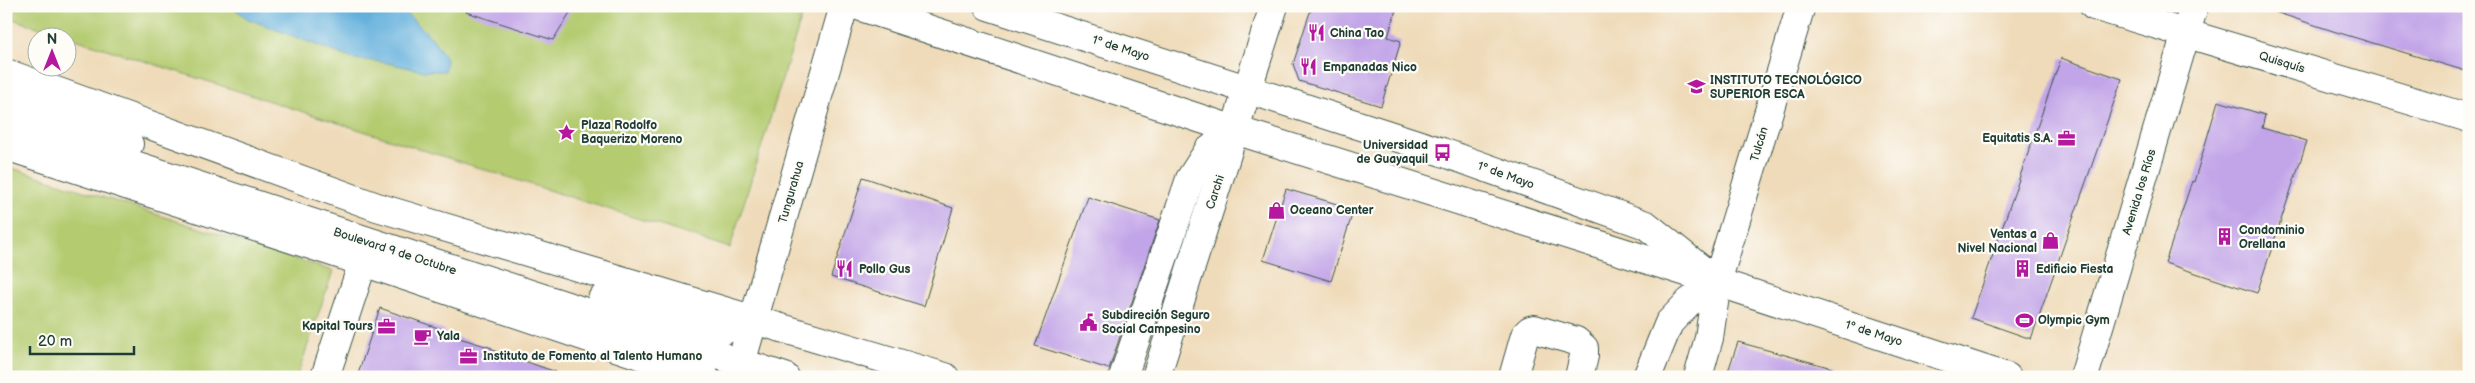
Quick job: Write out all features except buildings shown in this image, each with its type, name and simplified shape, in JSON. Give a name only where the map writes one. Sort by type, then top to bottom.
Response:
[{"type":"main road","name":"Tungurahua","points":[[739,370],[844,6]]},
{"type":"main road","points":[[858,6],[1235,130],[1717,282]]},
{"type":"main road","name":"1º de Mayo","points":[[988,6],[1442,152],[1646,225],[1717,282],[2007,377]]},
{"type":"main road","name":"Carchi","points":[[1156,377],[1274,6]]},
{"type":"main road","name":"Tulcán","points":[[1698,377],[1709,338],[1717,282],[1801,6]]},
{"type":"main road","name":"Quisquís","points":[[2094,6],[2469,118]]},
{"type":"main road","name":"Avenida los Ríos","points":[[2084,377],[2194,6]]},
{"type":"main road","points":[[6,74],[377,207],[945,377]]},
{"type":"main road","name":"Boulevard 9 de Octubre","points":[[6,101],[339,218],[714,333],[754,321]]},
{"type":"main road","name":"Boulevard 9 de Octubre","points":[[6,123],[739,370],[785,377]]},
{"type":"main road","points":[[1123,377],[1190,178],[1208,151],[1235,130]]},
{"type":"main road","name":"Boulevard 9 de Octubre","points":[[6,146],[364,262],[705,377]]},
{"type":"main road","points":[[325,377],[364,262]]},
{"type":"main road","points":[[1647,377],[1669,323],[1689,302],[1717,282]]},
{"type":"main road","points":[[1683,377],[1717,282]]},
{"type":"main road","points":[[1513,377],[1525,335],[1534,329],[1576,341],[1584,348],[1579,377]]},
{"type":"green space","name":"Plaza Rodolfo Baquerizo Moreno","points":[[6,6],[805,6],[730,248],[78,40],[78,28],[40,28],[6,17]]},
{"type":"green space","points":[[6,166],[333,271],[297,377],[6,377]]},
{"type":"water","points":[[231,6],[399,6],[432,38],[446,58],[445,71],[424,71],[382,62],[353,59],[248,19]]},
{"type":"place","name":"China Tao","points":[[1316,33]]},
{"type":"place","name":"Empanadas Nico","points":[[1309,67]]},
{"type":"place","name":"INSTITUTO TECNOLÓGICO SUPERIOR ESCA","points":[[1696,87]]},
{"type":"place","name":"Plaza Rodolfo Baquerizo Moreno","points":[[567,132]]},
{"type":"place","name":"Equitatis S.A.","points":[[2067,138]]},
{"type":"place","name":"Universidad de Guayaquil","points":[[1442,152]]},
{"type":"place","name":"Oceano Center","points":[[1276,210]]},
{"type":"place","name":"Condominio Orellana","points":[[2225,237]]},
{"type":"place","name":"Ventas a Nivel Nacional","points":[[2051,241]]},
{"type":"place","name":"Pollo Gus","points":[[845,269]]},
{"type":"place","name":"Edificio Fiesta","points":[[2022,269]]},
{"type":"place","name":"Olympic Gym","points":[[2024,320]]},
{"type":"place","name":"Subdireción Seguro Social Campesino","points":[[1088,322]]},
{"type":"place","name":"Kapital Tours","points":[[387,326]]},
{"type":"place","name":"Yala","points":[[423,336]]},
{"type":"place","name":"Instituto de Fomento al Talento Humano","points":[[469,356]]}]
